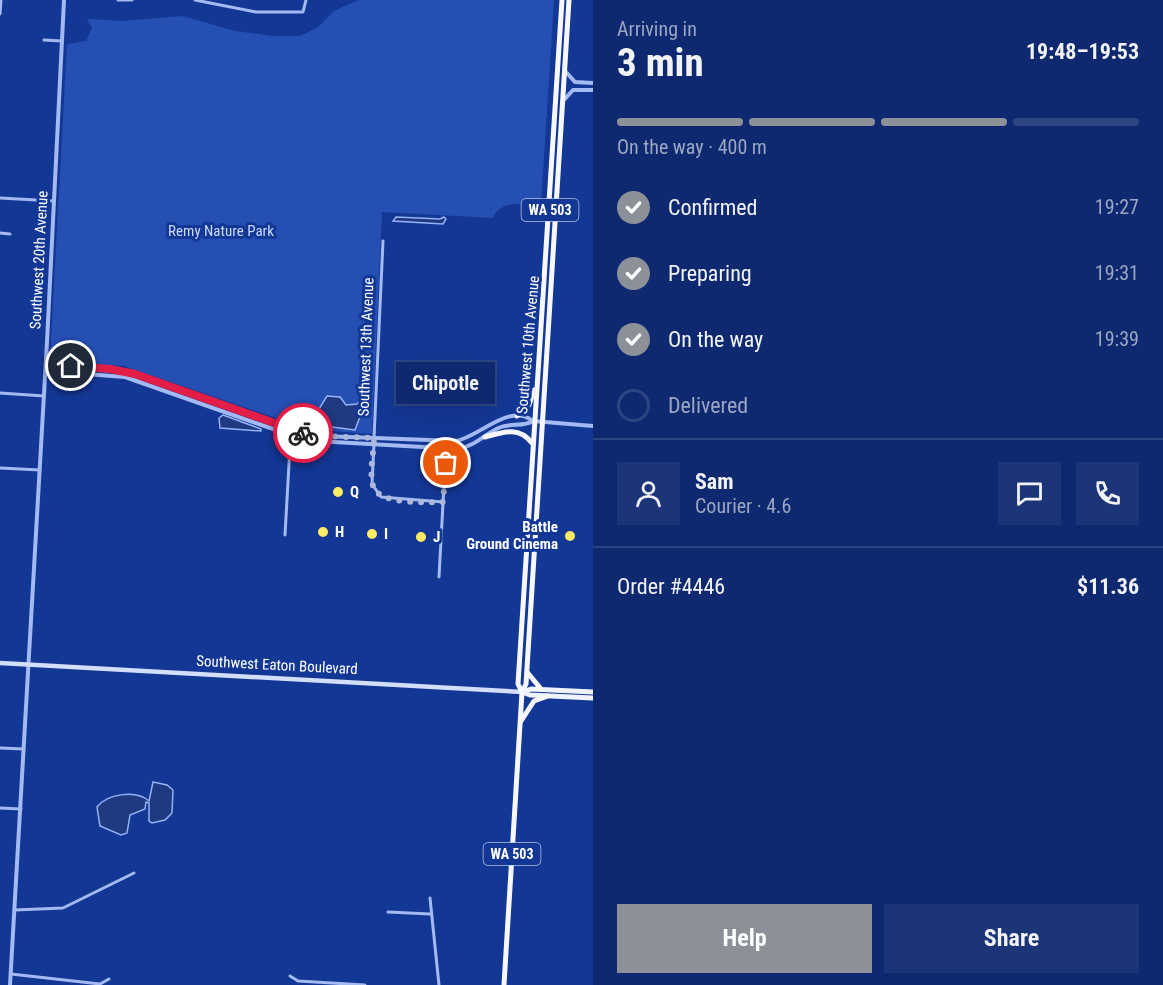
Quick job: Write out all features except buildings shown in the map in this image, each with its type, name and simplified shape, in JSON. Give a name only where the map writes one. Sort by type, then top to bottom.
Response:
[{"type":"highway","name":"Southwest 10th Avenue","points":[[522,692],[518,684],[533,421],[548,238],[562,0]]},
{"type":"highway","name":"Southwest 10th Avenue","points":[[504,985],[522,692],[526,684],[527,672],[544,421],[568,0]]},
{"type":"highway","points":[[517,416],[529,405],[536,386]]},
{"type":"highway","points":[[485,437],[506,432],[519,432],[532,443]]},
{"type":"highway","points":[[527,672],[541,689]]},
{"type":"highway","points":[[520,723],[534,701],[548,696]]},
{"type":"main road","name":"Southwest Eaton Boulevard","points":[[0,663],[522,692],[548,696],[592,696]]},
{"type":"main road","name":"Southwest Eaton Boulevard","points":[[522,692],[541,689],[592,696]]},
{"type":"street","points":[[0,12],[1,0]]},
{"type":"street","name":"Southwest 20th Avenue","points":[[10,985],[30,664],[64,0]]},
{"type":"street","points":[[118,0],[132,0]]},
{"type":"street","points":[[195,0],[260,13],[303,12],[306,0]]},
{"type":"street","points":[[216,0],[216,6]]},
{"type":"street","points":[[44,40],[62,41]]},
{"type":"street","points":[[564,70],[572,81],[593,83]]},
{"type":"street","points":[[562,103],[573,90],[593,90]]},
{"type":"street","points":[[0,198],[54,201]]},
{"type":"street","points":[[0,233],[10,234]]},
{"type":"street","name":"Southwest 13th Avenue","points":[[383,241],[372,484],[381,497],[443,502]]},
{"type":"street","points":[[46,365],[117,370],[293,436],[316,441],[466,447],[501,427],[528,424],[533,421],[593,426]]},
{"type":"street","points":[[46,371],[116,375],[152,383],[294,430],[321,436],[459,441],[495,421],[517,416],[528,417],[533,421]]},
{"type":"street","points":[[0,393],[44,396]]},
{"type":"street","points":[[285,535],[290,446],[294,430]]},
{"type":"street","points":[[439,577],[446,448]]},
{"type":"street","points":[[0,468],[40,470]]},
{"type":"street","points":[[0,748],[24,749]]},
{"type":"street","points":[[0,808],[21,809]]},
{"type":"street","points":[[15,910],[63,908],[134,873]]},
{"type":"street","points":[[430,898],[439,985]]},
{"type":"street","points":[[388,912],[430,914]]},
{"type":"street","points":[[11,974],[77,984],[100,984],[109,979]]},
{"type":"street","points":[[290,976],[298,981],[365,985]]},
{"type":"green space","name":"Remy Nature Park","points":[[358,0],[554,0],[541,204],[507,205],[496,212],[493,218],[382,212],[372,434],[319,430],[297,425],[124,366],[55,362],[50,358],[67,44],[86,41],[92,28],[87,19],[122,21],[183,16],[235,31],[273,36],[300,36],[317,28],[334,11]]},
{"type":"shaded area","points":[[396,217],[440,219],[444,217],[446,219],[443,224],[393,221]]},
{"type":"shaded area","points":[[327,396],[340,397],[346,405],[357,404],[364,396],[367,398],[355,430],[317,425],[319,409]]},
{"type":"shaded area","points":[[223,415],[261,429],[261,431],[220,428],[219,418]]},
{"type":"shaded area","points":[[153,782],[167,785],[173,790],[172,813],[165,820],[152,823],[149,821],[149,803],[146,802],[145,809],[130,815],[127,833],[121,835],[100,826],[97,807],[102,802],[115,796],[130,794],[149,801]]},
{"type":"way so far","points":[[303,433],[374,438],[372,484],[381,497],[389,499],[443,502],[446,463]]},
{"type":"place","name":"Chipotle","points":[[446,463]]},
{"type":"place","name":"Q","points":[[338,492]]},
{"type":"place","name":"H","points":[[323,532]]},
{"type":"place","name":"I","points":[[372,534]]},
{"type":"place","name":"Battle Ground Cinema","points":[[570,536]]},
{"type":"place","name":"J","points":[[421,537]]},
{"type":"route","points":[[71,366],[110,369],[135,374],[303,433]]}]
